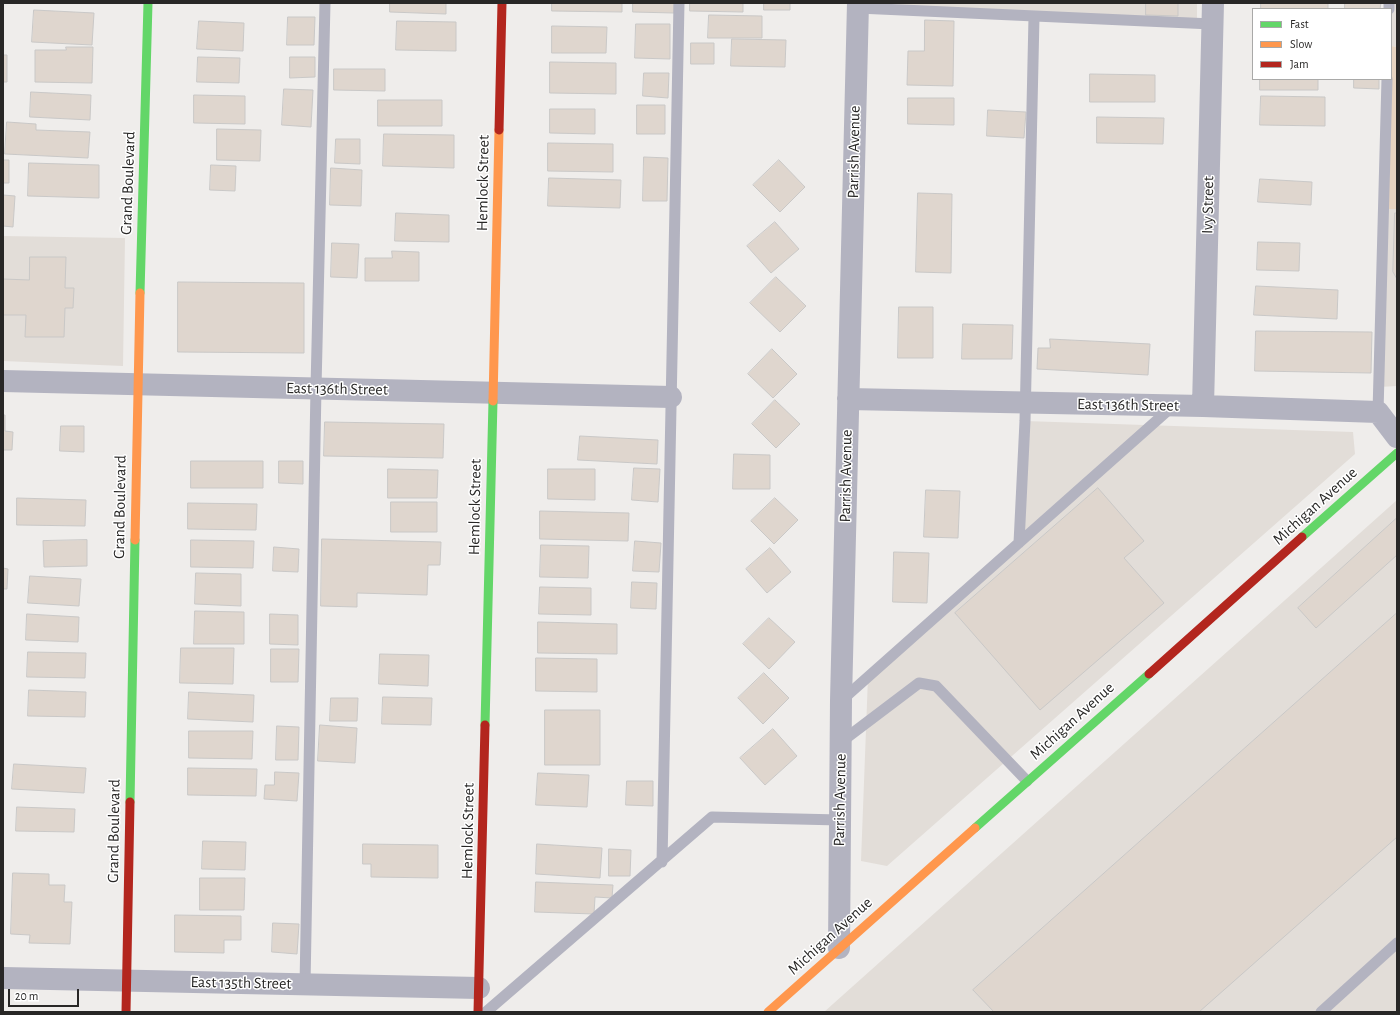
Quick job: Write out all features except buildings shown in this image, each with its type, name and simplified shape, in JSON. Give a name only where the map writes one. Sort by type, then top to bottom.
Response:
[{"type":"street","name":"Grand Boulevard","points":[[126,1012],[138,385],[148,3]]},
{"type":"street","name":"Hemlock Street","points":[[478,1012],[502,3]]},
{"type":"street","name":"Ivy Street","points":[[1203,406],[1213,3]]},
{"type":"street","name":"Parrish Avenue","points":[[839,948],[841,742],[858,6]]},
{"type":"street","name":"East 136th Street","points":[[3,381],[671,397]]},
{"type":"street","name":"East 136th Street","points":[[848,399],[1203,406],[1378,412]]},
{"type":"street","points":[[1378,412],[1397,436]]},
{"type":"street","name":"Michigan Avenue","points":[[768,1012],[1397,453]]},
{"type":"street","name":"East 135th Street","points":[[3,978],[479,988]]},
{"type":"lane","points":[[305,985],[325,3]]},
{"type":"lane","points":[[662,862],[679,3]]},
{"type":"lane","points":[[858,6],[1212,24]]},
{"type":"lane","points":[[1019,543],[1025,402],[1034,16]]},
{"type":"lane","points":[[1378,412],[1387,80]]},
{"type":"lane","points":[[842,700],[1174,406]]},
{"type":"lane","points":[[841,742],[919,684],[936,686],[1027,781]]},
{"type":"lane","points":[[486,1012],[662,862],[712,817],[840,820]]},
{"type":"lane","points":[[1321,1012],[1397,943]]},
{"type":"shaded area","points":[[869,3],[1197,3],[1197,24]]},
{"type":"shaded area","points":[[1389,3],[1397,3],[1397,47],[1392,46],[1392,8]]},
{"type":"shaded area","points":[[1392,46],[1397,47],[1397,209],[1384,209],[1392,80]]},
{"type":"shaded area","points":[[1384,209],[1397,209],[1397,386],[1379,387]]},
{"type":"shaded area","points":[[3,236],[125,238],[123,366],[3,361]]},
{"type":"shaded area","points":[[1025,421],[1353,432],[1355,454],[887,866],[861,861],[868,677],[1019,543]]},
{"type":"shaded area","points":[[1397,500],[1397,1012],[824,1012]]},
{"type":"traffic: fast","points":[[140,293],[148,3]]},
{"type":"traffic: fast","points":[[485,725],[493,401]]},
{"type":"traffic: fast","points":[[1302,537],[1397,453]]},
{"type":"traffic: fast","points":[[130,802],[135,540]]},
{"type":"traffic: fast","points":[[975,828],[1149,674]]},
{"type":"traffic: slow","points":[[493,401],[499,130]]},
{"type":"traffic: slow","points":[[135,540],[140,293]]},
{"type":"traffic: slow","points":[[768,1012],[975,828]]},
{"type":"traffic: jam","points":[[499,130],[502,3]]},
{"type":"traffic: jam","points":[[1149,674],[1302,537]]},
{"type":"traffic: jam","points":[[478,1012],[485,725]]},
{"type":"traffic: jam","points":[[126,1012],[130,802]]}]
